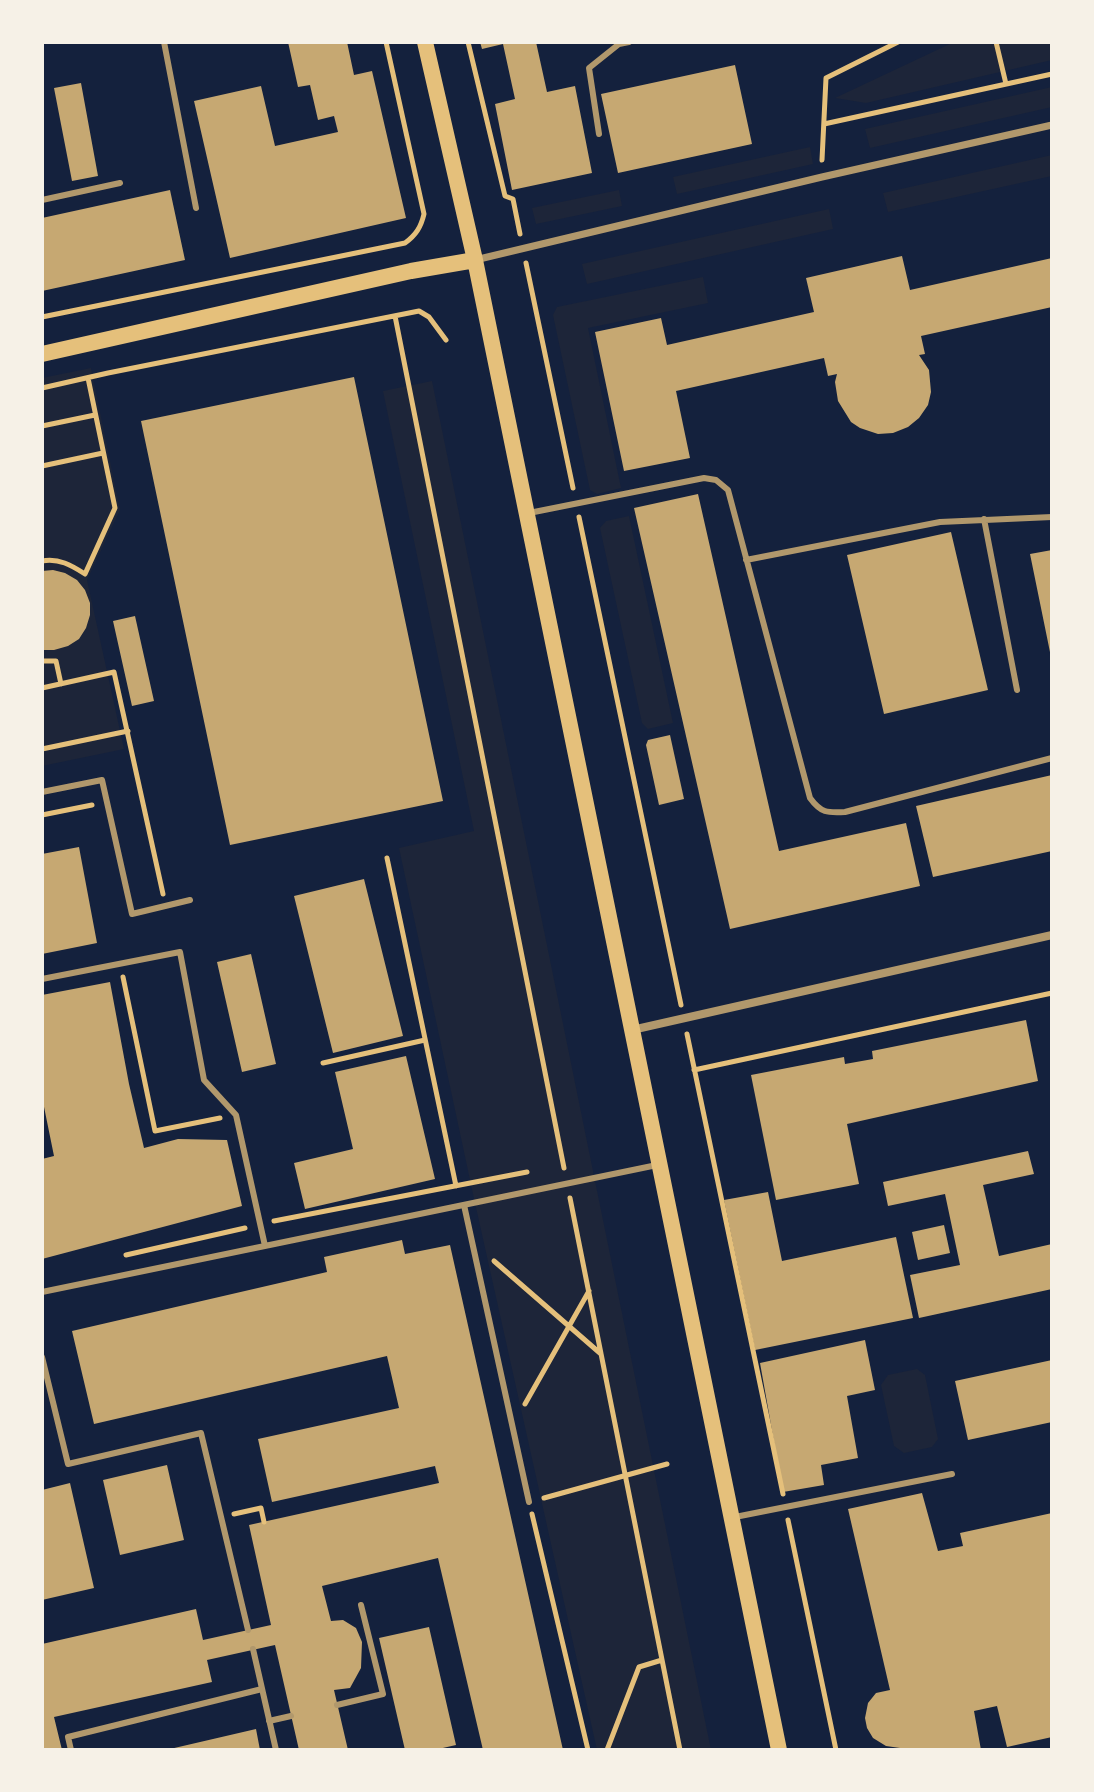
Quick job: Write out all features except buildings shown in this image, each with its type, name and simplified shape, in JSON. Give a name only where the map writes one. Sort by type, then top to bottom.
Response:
[{"type":"main road","points":[[425,42],[475,260],[779,1750]]},
{"type":"main road","points":[[42,354],[411,271],[475,260]]},
{"type":"street","points":[[475,260],[1052,125]]},
{"type":"street","points":[[632,1030],[1052,935]]},
{"type":"lane","points":[[164,42],[196,208]]},
{"type":"lane","points":[[599,134],[589,68],[619,43],[629,42]]},
{"type":"lane","points":[[42,200],[120,183]]},
{"type":"lane","points":[[527,514],[704,478],[716,480],[728,490],[810,798],[817,807],[828,813],[845,812],[1052,758]]},
{"type":"lane","points":[[746,560],[940,522],[1052,517]]},
{"type":"lane","points":[[984,519],[1017,690]]},
{"type":"lane","points":[[42,792],[102,780],[132,914],[190,900]]},
{"type":"lane","points":[[42,979],[180,952],[204,1080],[236,1115],[265,1246]]},
{"type":"lane","points":[[42,1292],[660,1164]]},
{"type":"lane","points":[[464,1205],[529,1502]]},
{"type":"lane","points":[[42,1357],[68,1464],[201,1433],[248,1630]]},
{"type":"lane","points":[[731,1517],[952,1474]]},
{"type":"lane","points":[[337,1705],[383,1694],[361,1605]]},
{"type":"lane","points":[[253,1649],[276,1750]]},
{"type":"lane","points":[[71,1750],[68,1737],[262,1689]]},
{"type":"lane","points":[[269,1721],[291,1716]]},
{"type":"path","points":[[42,317],[405,243],[412,238],[421,226],[424,214],[386,42]]},
{"type":"path","points":[[468,42],[505,196],[513,199],[523,248]]},
{"type":"path","points":[[822,177],[826,78],[898,42]]},
{"type":"path","points":[[996,42],[1006,84]]},
{"type":"path","points":[[824,124],[1052,74]]},
{"type":"path","points":[[42,388],[419,311],[429,317],[446,340]]},
{"type":"path","points":[[395,316],[680,1750]]},
{"type":"path","points":[[42,561],[51,559],[69,564],[85,574],[115,508],[88,378]]},
{"type":"path","points":[[42,426],[95,415]]},
{"type":"path","points":[[42,466],[103,453]]},
{"type":"path","points":[[42,661],[56,661],[61,684]]},
{"type":"path","points":[[42,688],[114,672],[166,906]]},
{"type":"path","points":[[42,749],[128,731]]},
{"type":"path","points":[[42,815],[107,802]]},
{"type":"path","points":[[387,858],[456,1186]]},
{"type":"path","points":[[120,964],[155,1131],[236,1115]]},
{"type":"path","points":[[694,1070],[1052,993]]},
{"type":"path","points":[[323,1063],[425,1040]]},
{"type":"path","points":[[120,1257],[260,1224],[533,1171]]},
{"type":"path","points":[[472,1242],[602,1355]]},
{"type":"path","points":[[513,1426],[589,1291]]},
{"type":"path","points":[[588,1750],[529,1502],[667,1464]]},
{"type":"path","points":[[221,1517],[261,1508],[264,1522]]},
{"type":"path","points":[[607,1750],[639,1667],[662,1660]]},
{"type":"shaded area","points":[[954,42],[1052,42],[1052,60],[866,103],[835,98]]},
{"type":"shaded area","points":[[1052,87],[1052,107],[870,148],[865,129]]},
{"type":"shaded area","points":[[810,147],[813,164],[677,194],[673,177]]},
{"type":"shaded area","points":[[1052,155],[1052,176],[888,212],[883,193]]},
{"type":"shaded area","points":[[619,190],[622,206],[536,224],[532,208]]},
{"type":"shaded area","points":[[829,209],[833,229],[587,284],[582,264]]},
{"type":"shaded area","points":[[703,277],[708,303],[588,328],[621,488],[597,494],[590,490],[553,315],[557,307]]},
{"type":"shaded area","points":[[91,368],[120,510],[87,580],[124,749],[42,766],[42,378]]},
{"type":"shaded area","points":[[432,381],[711,1750],[597,1750],[399,848],[474,831],[383,391]]},
{"type":"shaded area","points":[[629,516],[673,723],[648,729],[642,723],[600,528],[606,521]]},
{"type":"shaded area","points":[[917,1369],[925,1375],[938,1439],[932,1447],[904,1453],[894,1446],[881,1385],[888,1375]]}]
